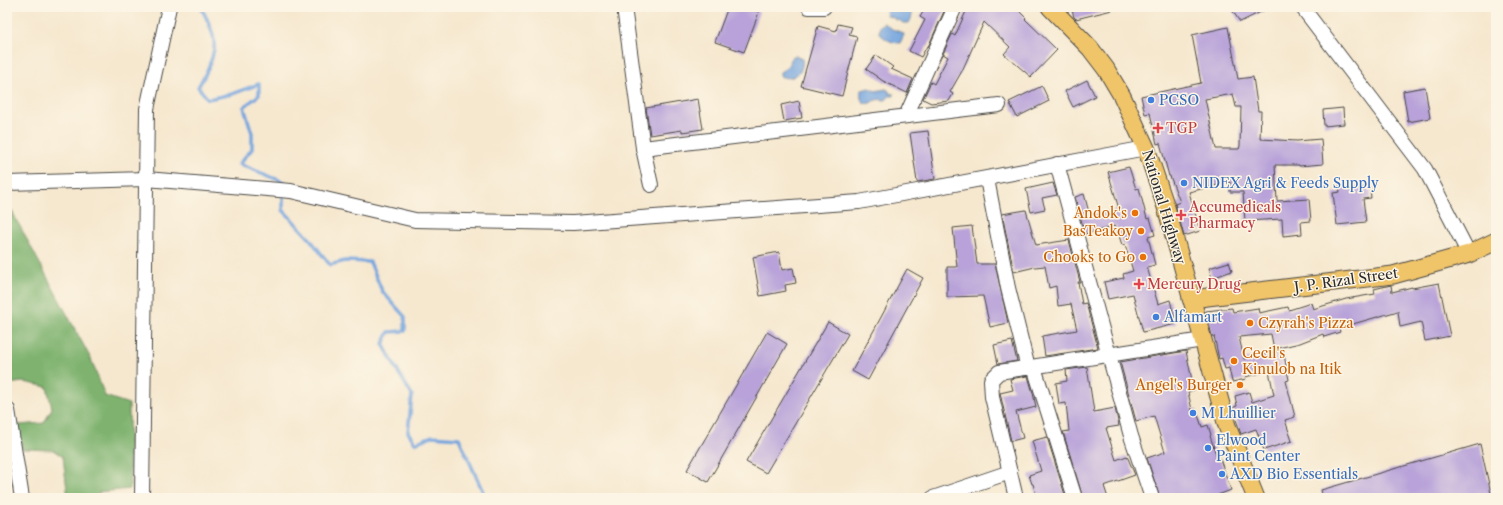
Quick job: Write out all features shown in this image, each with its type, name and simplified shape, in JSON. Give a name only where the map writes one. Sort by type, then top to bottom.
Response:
[{"type":"main road","name":"National Highway","points":[[1050,7],[1090,48],[1106,69],[1122,96],[1146,148],[1166,207],[1227,426],[1256,498]]},
{"type":"main road","name":"J. P. Rizal Street","points":[[1191,299],[1393,275],[1469,254],[1496,241]]},
{"type":"street","points":[[142,498],[147,109],[169,7]]},
{"type":"street","points":[[624,7],[643,148],[651,185]]},
{"type":"street","points":[[809,7],[824,7]]},
{"type":"street","points":[[906,116],[955,7]]},
{"type":"street","points":[[1302,7],[1425,169],[1469,254]]},
{"type":"street","points":[[643,148],[999,105]]},
{"type":"street","points":[[7,183],[146,180],[291,191],[415,220],[573,223],[859,202],[1146,148]]},
{"type":"street","points":[[1057,164],[1131,436],[1152,498]]},
{"type":"street","points":[[987,179],[1008,288],[1031,368],[1075,498]]},
{"type":"street","points":[[1016,498],[992,397],[992,380],[999,372],[1203,340]]},
{"type":"street","points":[[8,410],[22,498]]},
{"type":"street","points":[[933,498],[1010,472]]},
{"type":"green space","points":[[7,202],[91,359],[105,396],[129,404],[130,489],[99,492],[98,498],[68,498],[63,457],[53,450],[22,449],[18,425],[44,423],[52,408],[47,387],[24,382],[7,384]]},
{"type":"water","points":[[889,7],[909,7],[912,15],[909,23],[903,23],[887,16],[886,12]]},
{"type":"water","points":[[884,23],[892,29],[903,33],[904,35],[900,43],[888,40],[879,33],[880,26]]},
{"type":"water","points":[[796,55],[802,59],[802,68],[800,72],[789,78],[780,76],[780,72],[788,67],[792,57]]},
{"type":"water","points":[[869,88],[875,91],[886,89],[889,93],[894,94],[894,96],[889,96],[886,100],[874,100],[867,104],[863,102],[861,98],[861,92],[862,90]]},
{"type":"building","points":[[728,7],[745,7],[759,12],[744,52],[715,42]]},
{"type":"building","points":[[926,7],[946,7],[928,47],[927,46],[921,57],[909,51],[925,20],[920,17]]},
{"type":"building","points":[[968,7],[1015,7],[1026,18],[1025,19],[1057,50],[1031,77],[1004,54],[1010,47],[984,22],[962,71],[950,92],[953,94],[949,101],[931,103],[923,99],[931,82],[934,84],[948,57],[943,54],[952,34],[955,36]]},
{"type":"building","points":[[1071,7],[1111,7],[1112,10],[1076,19]]},
{"type":"building","points":[[1230,7],[1271,7],[1240,22]]},
{"type":"building","points":[[838,24],[852,27],[849,35],[857,37],[842,96],[801,86],[818,26],[836,31]]},
{"type":"building","points":[[1228,27],[1238,79],[1253,77],[1258,111],[1261,111],[1260,139],[1297,141],[1321,139],[1323,164],[1299,166],[1275,165],[1277,201],[1309,199],[1311,221],[1301,222],[1302,234],[1283,236],[1282,219],[1245,221],[1243,192],[1230,192],[1230,182],[1189,192],[1200,231],[1184,236],[1175,204],[1180,202],[1169,176],[1160,143],[1157,144],[1150,113],[1145,114],[1141,96],[1201,83],[1192,35]],"holes":[[[1233,94],[1236,107],[1241,107],[1239,149],[1216,149],[1205,99]]]},
{"type":"building","points":[[876,55],[893,67],[891,69],[913,79],[907,93],[883,81],[866,69]]},
{"type":"building","points":[[1087,80],[1095,96],[1073,107],[1065,91]]},
{"type":"building","points":[[1042,86],[1049,101],[1017,117],[1009,102]]},
{"type":"building","points":[[1425,87],[1430,118],[1408,122],[1403,91]]},
{"type":"building","points":[[698,99],[703,129],[682,132],[682,130],[650,135],[646,108]]},
{"type":"building","points":[[799,101],[802,118],[784,121],[781,105]]},
{"type":"building","points":[[1343,108],[1344,124],[1324,126],[1323,110]]},
{"type":"building","points":[[928,131],[935,179],[917,182],[910,133]]},
{"type":"building","points":[[1129,167],[1136,189],[1139,188],[1147,219],[1150,218],[1155,235],[1148,237],[1155,265],[1147,267],[1158,304],[1170,300],[1176,324],[1143,332],[1133,294],[1108,299],[1104,282],[1124,278],[1123,274],[1133,271],[1125,244],[1122,245],[1116,226],[1085,234],[1075,197],[1084,194],[1090,216],[1119,209],[1108,172]]},
{"type":"building","points":[[1053,183],[1057,195],[1042,198],[1045,209],[1031,212],[1026,189]]},
{"type":"building","points":[[1349,185],[1350,189],[1370,187],[1371,198],[1363,199],[1366,222],[1337,225],[1333,193],[1340,192],[1339,186]]},
{"type":"building","points":[[1026,210],[1036,245],[1069,240],[1080,282],[1078,282],[1082,304],[1086,303],[1098,348],[1045,356],[1042,336],[1077,330],[1071,304],[1058,306],[1056,286],[1049,288],[1045,266],[1014,272],[1002,214]]},
{"type":"building","points":[[972,226],[977,264],[995,264],[1008,323],[990,327],[983,296],[947,297],[947,267],[957,267],[953,228]]},
{"type":"building","points":[[779,252],[782,270],[793,268],[796,283],[785,285],[786,291],[760,296],[753,257]]},
{"type":"building","points":[[1229,262],[1232,271],[1212,278],[1209,268]]},
{"type":"building","points":[[907,269],[923,278],[868,380],[852,371]]},
{"type":"building","points":[[1439,283],[1450,336],[1425,341],[1421,322],[1400,327],[1398,311],[1339,328],[1340,332],[1324,337],[1323,334],[1300,343],[1274,349],[1271,334],[1239,337],[1244,359],[1283,350],[1289,380],[1286,381],[1295,417],[1285,420],[1292,441],[1264,450],[1256,429],[1241,434],[1232,408],[1237,406],[1235,396],[1249,392],[1252,402],[1274,395],[1269,371],[1232,382],[1229,368],[1225,369],[1222,358],[1219,359],[1206,311],[1232,308],[1233,312],[1258,308],[1259,313],[1288,307],[1289,310],[1311,303],[1313,309],[1346,299],[1375,294],[1374,289],[1391,285],[1392,292]]},
{"type":"building","points":[[828,322],[848,334],[766,473],[746,462]]},
{"type":"building","points":[[767,332],[787,344],[708,482],[687,470]]},
{"type":"building","points":[[1012,341],[1017,361],[998,364],[994,345]]},
{"type":"building","points":[[1186,351],[1194,390],[1188,392],[1192,410],[1196,409],[1202,427],[1208,425],[1218,460],[1220,459],[1231,490],[1218,495],[1219,498],[1160,498],[1147,458],[1165,452],[1154,416],[1136,421],[1120,362]]},
{"type":"building","points":[[1087,367],[1094,412],[1115,408],[1119,426],[1106,428],[1116,460],[1127,456],[1135,475],[1104,486],[1108,498],[1083,498],[1063,432],[1069,431],[1066,403],[1059,404],[1056,383],[1067,381],[1066,370]]},
{"type":"building","points":[[1028,376],[1036,407],[1016,412],[1023,438],[1011,441],[1000,393],[1013,390],[1010,379]]},
{"type":"building","points":[[1047,437],[1066,498],[1037,498],[1029,475],[1041,471],[1032,441]]},
{"type":"building","points":[[1480,444],[1492,498],[1323,498],[1321,490]]},
{"type":"waterway","points":[[201,7],[214,39],[214,49],[206,74],[198,87],[208,99],[232,94],[259,84],[259,95],[244,107],[252,133],[252,149],[239,164],[284,182],[284,188]]},
{"type":"waterway","points":[[283,194],[283,210],[310,239],[330,265],[345,261],[370,262],[382,291],[405,317],[405,331],[389,332],[383,344],[412,395],[408,432],[415,443],[432,436],[459,438],[483,492],[482,498]]},
{"type":"place","name":"PCSO","points":[[1151,100]]},
{"type":"place","name":"TGP","points":[[1158,128]]},
{"type":"place","name":"NIDEX Agri & Feeds Supply","points":[[1184,183]]},
{"type":"place","name":"Andok's","points":[[1135,213]]},
{"type":"place","name":"Accumedicals Pharmacy","points":[[1181,215]]},
{"type":"place","name":"BasTeakoy","points":[[1141,231]]},
{"type":"place","name":"Chooks to Go","points":[[1143,257]]},
{"type":"place","name":"Mercury Drug","points":[[1139,284]]},
{"type":"place","name":"Alfamart","points":[[1156,317]]},
{"type":"place","name":"Czyrah's Pizza","points":[[1250,323]]},
{"type":"place","name":"Cecil's Kinulob na Itik","points":[[1234,361]]},
{"type":"place","name":"Angel's Burger","points":[[1240,385]]},
{"type":"place","name":"M Lhuillier","points":[[1193,413]]},
{"type":"place","name":"Elwood Paint Center","points":[[1208,448]]},
{"type":"place","name":"AXD Bio Essentials","points":[[1222,474]]}]
